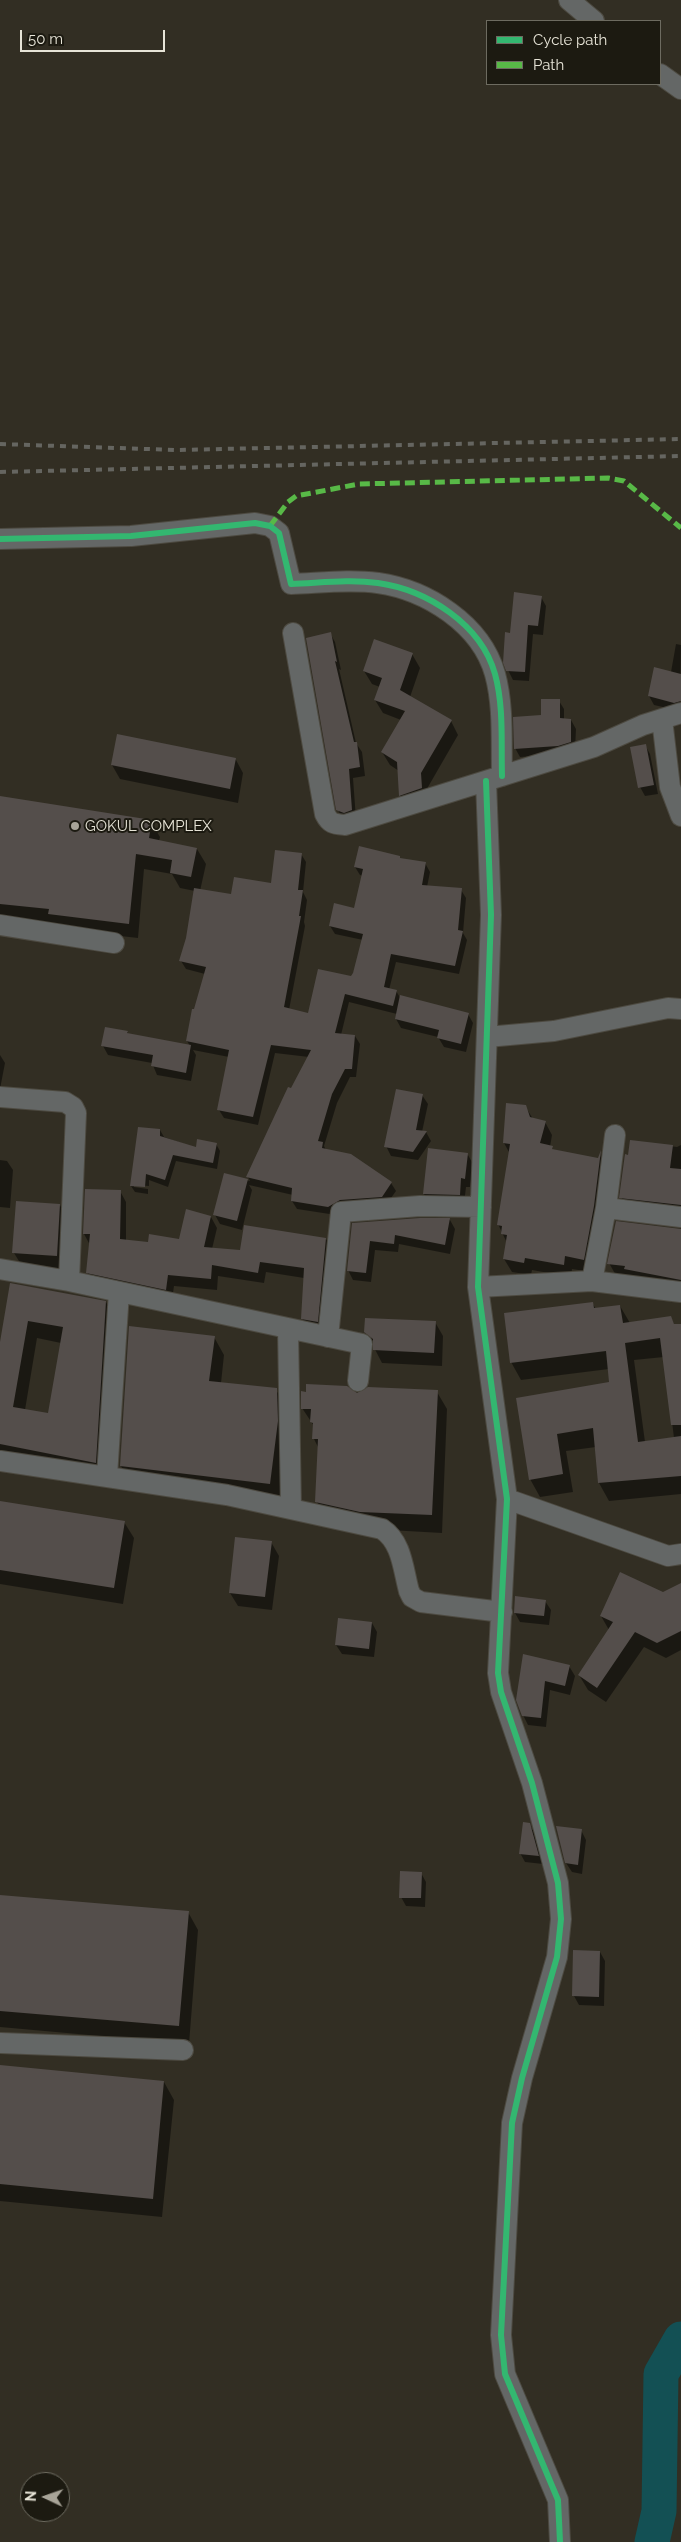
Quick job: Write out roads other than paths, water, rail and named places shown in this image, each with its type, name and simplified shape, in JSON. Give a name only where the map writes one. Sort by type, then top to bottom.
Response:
[{"type":"street","points":[[570,0],[593,20]]},
{"type":"street","points":[[661,75],[681,89]]},
{"type":"street","points":[[0,539],[131,536],[256,523],[270,526],[280,533],[291,584],[346,581],[379,583],[409,591],[447,610],[469,629],[480,642],[490,661],[500,698],[494,778],[478,1287],[507,1499],[498,1673],[501,1692],[532,1783],[558,1883],[561,1919],[556,1957],[522,2078],[512,2123],[501,2335],[505,2374],[558,2500],[560,2542]]},
{"type":"street","points":[[293,633],[325,814],[328,821],[334,824],[344,825],[594,747],[643,724],[681,713]]},
{"type":"street","points":[[662,719],[670,787],[681,816]]},
{"type":"street","points":[[0,925],[114,943]]},
{"type":"street","points":[[487,1037],[554,1030],[668,1008],[681,1009]]},
{"type":"street","points":[[0,1097],[65,1102],[73,1107],[76,1113],[69,1281]]},
{"type":"street","points":[[592,1281],[606,1208],[616,1135]]},
{"type":"street","points":[[328,1337],[341,1212],[420,1206],[481,1207]]},
{"type":"street","points":[[606,1208],[681,1218]]},
{"type":"street","points":[[0,1270],[69,1281],[362,1344],[358,1381]]},
{"type":"street","points":[[478,1287],[592,1281],[681,1292]]},
{"type":"street","points":[[107,1476],[119,1292]]},
{"type":"street","points":[[288,1328],[291,1509]]},
{"type":"street","points":[[0,1461],[228,1495],[382,1529],[391,1534],[397,1544],[412,1597],[421,1602],[502,1612]]},
{"type":"street","points":[[507,1499],[668,1556],[681,1554]]},
{"type":"street","points":[[0,2042],[183,2050]]},
{"type":"waterway","points":[[652,2542],[659,2511],[661,2374],[681,2339]]},
{"type":"railway","points":[[0,444],[176,450],[681,439]]},
{"type":"railway","points":[[0,472],[681,456]]},
{"type":"place","name":"GOKUL COMPLEX","points":[[75,826]]}]
